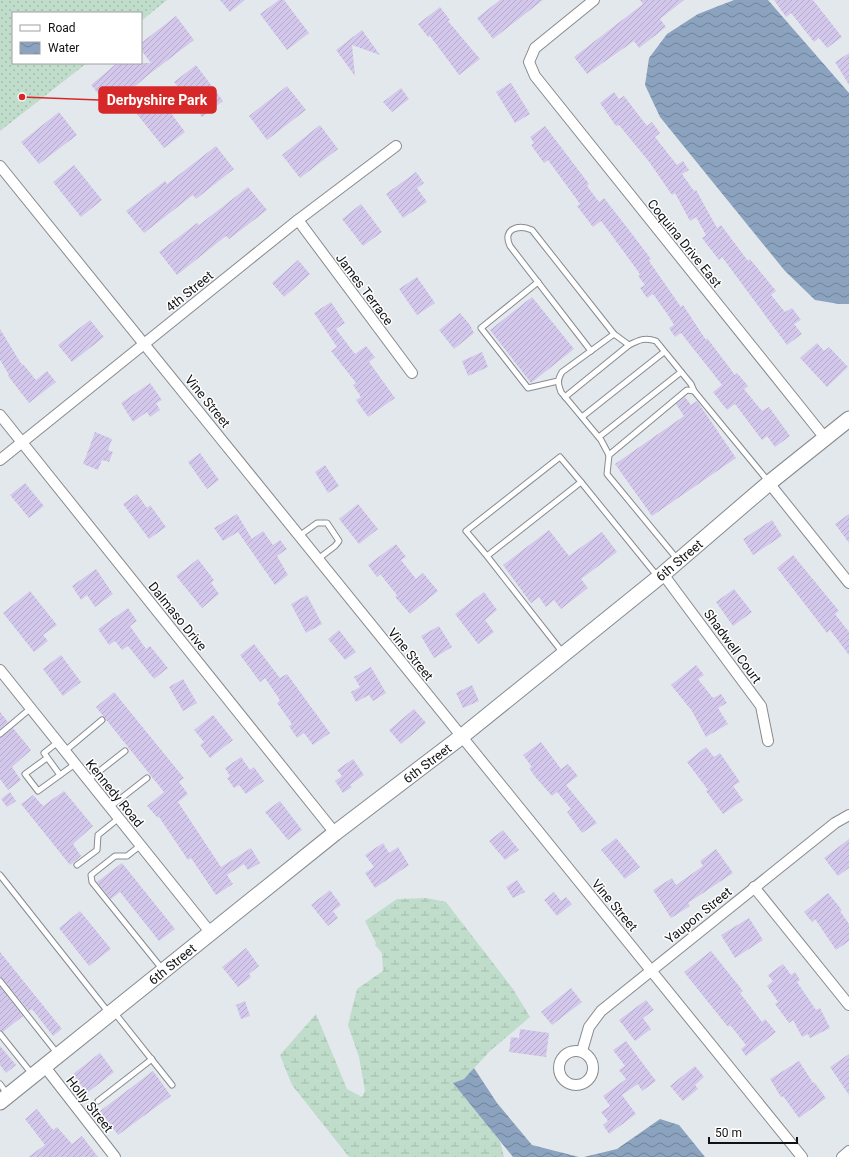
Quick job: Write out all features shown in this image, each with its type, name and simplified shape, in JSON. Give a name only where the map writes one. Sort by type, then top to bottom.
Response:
[{"type":"street","name":"Coquina Drive East","points":[[594,0],[535,48],[530,62],[535,76],[825,438]]},
{"type":"street","name":"4th Street","points":[[0,460],[298,220],[396,146]]},
{"type":"street","name":"Vine Street","points":[[0,166],[461,737],[652,969],[802,1157]]},
{"type":"street","name":"James Terrace","points":[[298,220],[412,373]]},
{"type":"street","name":"Dalmaso Drive","points":[[0,415],[335,833]]},
{"type":"street","name":"6th Street","points":[[3,1094],[39,1072],[210,932],[335,833],[461,737],[661,576],[769,483],[849,419]]},
{"type":"street","points":[[769,483],[849,583]]},
{"type":"street","name":"Shadwell Court","points":[[661,576],[761,706],[768,741]]},
{"type":"street","name":"Kennedy Road","points":[[0,670],[210,932]]},
{"type":"street","name":"Yaupon Street","points":[[582,1052],[589,1027],[601,1011],[754,887],[835,823],[849,815]]},
{"type":"street","points":[[754,887],[849,1005]]},
{"type":"street","name":"Holly Street","points":[[39,1072],[115,1157]]},
{"type":"street","points":[[842,1157],[849,1151]]},
{"type":"lane","points":[[591,351],[510,246],[507,240],[509,233],[515,228],[524,226],[532,230],[614,334],[629,345]]},
{"type":"lane","points":[[538,282],[481,328],[528,388],[558,381]]},
{"type":"lane","points":[[614,334],[562,372],[558,385],[565,397],[599,437],[609,455],[607,474],[678,561]]},
{"type":"lane","points":[[565,397],[629,345],[641,339],[656,341],[691,384],[694,391],[769,483]]},
{"type":"lane","points":[[582,417],[664,352]]},
{"type":"lane","points":[[599,437],[681,372]]},
{"type":"lane","points":[[609,455],[687,390],[694,391]]},
{"type":"lane","points":[[564,654],[466,531],[560,457],[661,576]]},
{"type":"lane","points":[[487,556],[582,482]]},
{"type":"lane","points":[[299,536],[317,523],[327,523],[339,540],[335,546],[318,559]]},
{"type":"lane","points":[[0,734],[30,708]]},
{"type":"lane","points":[[65,751],[102,720]]},
{"type":"lane","points":[[58,742],[44,753],[60,775]]},
{"type":"lane","points":[[88,780],[125,751]]},
{"type":"lane","points":[[47,758],[25,774],[38,791],[75,764]]},
{"type":"lane","points":[[110,807],[147,778]]},
{"type":"lane","points":[[77,865],[97,850],[98,835],[119,818]]},
{"type":"lane","points":[[141,845],[127,856],[115,856],[91,875],[92,882],[163,971]]},
{"type":"lane","points":[[0,875],[172,1085]]},
{"type":"lane","points":[[0,981],[59,1056]]},
{"type":"lane","points":[[0,1034],[39,1072]]},
{"type":"lane","points":[[98,1101],[152,1059]]},
{"type":"green space","points":[[0,0],[167,0],[142,20],[142,12],[12,12],[12,64],[86,64],[0,131]]},
{"type":"green space","points":[[427,898],[446,902],[513,989],[530,1017],[490,1051],[464,1079],[453,1083],[500,1141],[504,1157],[349,1157],[292,1085],[280,1055],[316,1014],[347,1089],[362,1097],[365,1091],[359,1057],[348,1025],[357,989],[383,971],[382,953],[375,945],[376,943],[365,921],[397,899]]},
{"type":"water","points":[[734,0],[768,0],[849,93],[849,304],[815,300],[785,271],[660,117],[645,85],[649,58],[667,34],[698,14]]},
{"type":"water","points":[[474,1068],[497,1103],[532,1145],[579,1157],[513,1157],[453,1083],[464,1079]]},
{"type":"water","points":[[660,1119],[679,1125],[705,1157],[584,1157],[617,1149]]},
{"type":"building","points":[[220,0],[245,0],[230,12]]},
{"type":"building","points":[[279,0],[284,0],[309,33],[287,50],[260,14]]},
{"type":"building","points":[[500,0],[543,0],[493,39],[477,18]]},
{"type":"building","points":[[640,0],[684,0],[660,19],[666,27],[639,48],[634,41],[587,74],[574,57],[643,4]]},
{"type":"building","points":[[774,0],[813,0],[842,37],[827,48],[819,38],[814,42],[791,13],[786,17]]},
{"type":"building","points":[[440,7],[450,20],[448,21],[480,59],[459,75],[430,36],[428,37],[418,24]]},
{"type":"building","points":[[176,16],[194,40],[147,76],[110,108],[91,85],[116,64],[151,63],[142,51],[142,42]]},
{"type":"building","points":[[362,30],[380,55],[352,45],[355,76],[336,50]]},
{"type":"building","points":[[849,53],[849,85],[835,62]]},
{"type":"building","points":[[196,65],[223,101],[202,117],[174,82]]},
{"type":"building","points":[[511,83],[530,114],[515,123],[496,92]]},
{"type":"building","points":[[287,86],[306,110],[267,140],[249,116]]},
{"type":"building","points":[[401,88],[409,99],[392,112],[383,102]]},
{"type":"building","points":[[614,92],[619,99],[624,96],[647,126],[652,122],[660,133],[655,137],[677,165],[683,161],[689,170],[682,174],[694,191],[696,190],[717,228],[721,225],[748,261],[750,259],[776,291],[771,295],[785,312],[792,308],[801,320],[794,324],[802,334],[787,345],[722,257],[719,260],[702,238],[706,235],[696,217],[690,221],[675,193],[672,195],[650,163],[619,125],[616,126],[600,103]]},
{"type":"building","points":[[159,97],[185,132],[164,148],[137,114]]},
{"type":"building","points":[[59,112],[77,135],[39,164],[21,142]]},
{"type":"building","points":[[320,125],[338,149],[300,178],[282,155]]},
{"type":"building","points":[[545,126],[589,184],[587,186],[599,202],[604,198],[651,259],[649,261],[681,307],[683,305],[706,340],[707,338],[735,375],[737,373],[748,386],[744,389],[762,411],[769,407],[790,436],[775,447],[767,436],[762,440],[735,404],[727,410],[713,392],[722,385],[681,333],[675,337],[669,328],[674,325],[668,315],[653,294],[647,298],[640,288],[645,285],[638,276],[640,274],[610,233],[601,221],[593,227],[577,206],[580,204],[548,160],[544,163],[531,145],[534,143],[530,137]]},
{"type":"building","points":[[216,146],[234,169],[196,199],[193,195],[144,233],[126,211],[165,181],[167,184]]},
{"type":"building","points":[[74,165],[102,200],[81,217],[53,182]]},
{"type":"building","points":[[416,172],[424,183],[417,188],[427,202],[403,218],[386,194]]},
{"type":"building","points":[[248,187],[267,210],[229,239],[226,236],[177,275],[159,252],[197,223],[199,225]]},
{"type":"building","points":[[361,204],[382,232],[363,246],[342,219]]},
{"type":"building","points":[[298,260],[310,274],[284,297],[272,283]]},
{"type":"building","points":[[417,277],[435,303],[417,315],[399,289]]},
{"type":"building","points":[[532,297],[574,349],[531,383],[490,330]]},
{"type":"building","points":[[331,302],[345,323],[336,329],[355,354],[366,346],[375,357],[369,362],[395,398],[368,417],[356,400],[361,397],[353,385],[356,383],[331,351],[337,347],[314,313]]},
{"type":"building","points":[[460,313],[470,325],[474,333],[454,349],[439,330]]},
{"type":"building","points":[[90,320],[104,337],[72,362],[58,345]]},
{"type":"building","points":[[0,329],[22,365],[23,364],[36,380],[47,371],[56,382],[29,403],[8,376],[9,375],[0,360]]},
{"type":"building","points":[[817,343],[824,351],[829,347],[848,367],[827,387],[800,358]]},
{"type":"building","points":[[482,352],[488,367],[468,376],[462,361]]},
{"type":"building","points":[[150,383],[162,400],[156,403],[160,410],[150,417],[147,412],[133,422],[121,403]]},
{"type":"building","points":[[685,397],[691,405],[697,401],[736,458],[652,516],[615,464],[684,416],[676,404]]},
{"type":"building","points":[[95,432],[112,439],[108,450],[113,452],[109,462],[102,460],[98,470],[83,464]]},
{"type":"building","points":[[200,453],[219,480],[207,489],[188,462]]},
{"type":"building","points":[[325,465],[339,486],[328,493],[315,472]]},
{"type":"building","points":[[25,483],[44,506],[29,518],[10,495]]},
{"type":"building","points":[[137,494],[147,508],[150,505],[166,527],[149,539],[123,504]]},
{"type":"building","points":[[358,504],[378,529],[359,544],[339,519]]},
{"type":"building","points":[[237,514],[252,539],[263,531],[273,545],[280,540],[287,549],[277,556],[288,575],[275,585],[238,532],[223,541],[214,528]]},
{"type":"building","points":[[849,514],[849,543],[835,524]]},
{"type":"building","points":[[772,520],[782,536],[753,555],[743,539]]},
{"type":"building","points":[[549,530],[569,556],[602,532],[617,552],[581,579],[588,588],[561,609],[554,600],[546,607],[539,597],[531,603],[503,565]]},
{"type":"building","points":[[396,544],[406,557],[401,560],[416,579],[423,573],[438,591],[410,614],[395,597],[397,595],[380,574],[377,577],[368,565]]},
{"type":"building","points":[[793,555],[839,611],[835,614],[849,632],[849,655],[830,630],[827,633],[777,568]]},
{"type":"building","points":[[198,559],[214,580],[211,583],[219,594],[202,608],[176,576]]},
{"type":"building","points":[[96,569],[113,594],[95,607],[87,595],[81,600],[72,586]]},
{"type":"building","points":[[734,589],[752,612],[733,626],[716,602]]},
{"type":"building","points":[[30,591],[57,625],[43,635],[48,641],[34,652],[3,613]]},
{"type":"building","points":[[484,592],[497,610],[485,620],[494,632],[478,644],[455,614]]},
{"type":"building","points":[[307,595],[322,624],[306,633],[291,604]]},
{"type":"building","points":[[128,608],[137,621],[130,626],[146,649],[150,646],[168,668],[154,679],[128,646],[122,650],[115,641],[109,645],[98,629]]},
{"type":"building","points":[[439,626],[452,647],[434,658],[421,636]]},
{"type":"building","points":[[339,630],[356,652],[345,660],[328,639]]},
{"type":"building","points":[[254,644],[280,678],[287,674],[330,733],[313,745],[304,733],[297,738],[289,726],[292,724],[277,703],[280,700],[265,678],[260,682],[240,655]]},
{"type":"building","points":[[61,655],[81,682],[63,696],[43,669]]},
{"type":"building","points":[[696,665],[704,675],[698,679],[713,698],[721,694],[727,703],[718,708],[728,724],[706,737],[692,711],[671,685]]},
{"type":"building","points":[[371,667],[386,693],[373,701],[369,695],[356,702],[351,692],[360,687],[354,677]]},
{"type":"building","points":[[183,679],[197,703],[183,711],[169,687]]},
{"type":"building","points":[[472,685],[479,701],[463,708],[456,693]]},
{"type":"building","points":[[114,692],[184,778],[179,782],[188,794],[178,802],[221,867],[251,848],[260,863],[248,870],[244,864],[227,875],[233,884],[216,895],[191,858],[188,860],[159,817],[158,818],[147,806],[164,792],[96,707]]},
{"type":"building","points":[[414,709],[426,723],[401,744],[389,730]]},
{"type":"building","points":[[0,712],[8,722],[0,729]]},
{"type":"building","points":[[213,715],[233,740],[210,758],[200,745],[204,742],[194,730]]},
{"type":"building","points":[[13,728],[31,750],[12,767],[21,780],[8,790],[0,779],[0,738]]},
{"type":"building","points":[[541,742],[561,769],[568,764],[578,776],[566,785],[597,823],[582,833],[567,812],[571,809],[557,792],[552,796],[536,778],[529,768],[532,767],[523,755]]},
{"type":"building","points":[[706,747],[714,757],[720,753],[740,782],[733,786],[743,800],[723,814],[706,791],[708,790],[687,762]]},
{"type":"building","points":[[241,757],[250,770],[254,767],[264,781],[246,794],[239,785],[234,788],[227,778],[230,776],[225,768]]},
{"type":"building","points":[[353,759],[364,775],[350,785],[352,787],[343,793],[335,781],[342,776],[337,770]]},
{"type":"building","points":[[64,791],[93,826],[73,844],[81,856],[70,865],[21,804],[33,795],[43,806]]},
{"type":"building","points":[[10,792],[16,801],[7,807],[1,799]]},
{"type":"building","points":[[280,801],[302,830],[288,840],[265,812]]},
{"type":"building","points":[[503,830],[519,850],[505,860],[489,841]]},
{"type":"building","points":[[616,838],[640,867],[625,879],[601,850]]},
{"type":"building","points":[[849,839],[849,868],[838,876],[824,858]]},
{"type":"building","points":[[383,843],[389,853],[398,847],[409,865],[375,888],[365,873],[374,867],[365,855]]},
{"type":"building","points":[[716,849],[733,873],[688,903],[690,906],[671,918],[653,890],[672,878],[676,885],[703,866],[700,861]]},
{"type":"building","points":[[122,863],[175,929],[159,941],[120,892],[111,899],[97,882]]},
{"type":"building","points":[[517,880],[525,892],[513,898],[506,887]]},
{"type":"building","points":[[330,890],[341,905],[333,911],[338,918],[328,926],[311,905]]},
{"type":"building","points":[[554,892],[561,901],[566,897],[572,904],[557,916],[544,900]]},
{"type":"building","points":[[828,893],[842,910],[840,911],[849,924],[849,941],[836,950],[815,919],[812,922],[804,912]]},
{"type":"building","points":[[80,911],[111,949],[89,966],[59,928]]},
{"type":"building","points":[[749,918],[763,940],[735,958],[721,935]]},
{"type":"building","points":[[246,948],[259,966],[249,974],[251,977],[238,987],[222,967]]},
{"type":"building","points":[[711,951],[743,991],[740,993],[762,1022],[765,1019],[776,1032],[746,1056],[741,1049],[746,1045],[730,1025],[728,1027],[684,972]]},
{"type":"building","points":[[0,952],[62,1029],[53,1036],[32,1009],[29,1011],[0,977]]},
{"type":"building","points":[[783,964],[791,975],[795,972],[800,980],[797,982],[816,1010],[820,1008],[830,1028],[810,1038],[808,1034],[802,1037],[793,1020],[789,1023],[775,1004],[778,1002],[767,986],[773,981],[768,975]]},
{"type":"building","points":[[0,987],[23,1016],[3,1032],[0,1030]]},
{"type":"building","points":[[571,988],[582,1002],[552,1025],[541,1012]]},
{"type":"building","points":[[646,1000],[654,1010],[643,1018],[651,1029],[635,1041],[619,1020]]},
{"type":"building","points":[[245,1001],[250,1016],[241,1019],[236,1005]]},
{"type":"building","points":[[520,1029],[549,1033],[546,1057],[509,1052],[511,1037],[519,1038]]},
{"type":"building","points":[[626,1041],[656,1081],[642,1091],[638,1084],[622,1095],[636,1114],[609,1134],[603,1125],[608,1121],[601,1112],[610,1106],[603,1096],[626,1079],[619,1070],[625,1066],[613,1050]]},
{"type":"building","points":[[0,1046],[16,1065],[6,1073],[0,1065]]},
{"type":"building","points":[[100,1053],[114,1072],[87,1093],[73,1074]]},
{"type":"building","points":[[849,1054],[849,1095],[830,1067]]},
{"type":"building","points":[[799,1061],[813,1083],[814,1082],[826,1098],[799,1118],[783,1096],[781,1097],[770,1079]]},
{"type":"building","points":[[695,1066],[704,1077],[695,1085],[698,1089],[683,1101],[670,1086]]},
{"type":"building","points":[[153,1071],[171,1096],[118,1135],[100,1111]]},
{"type":"building","points":[[37,1109],[53,1130],[57,1127],[72,1144],[82,1136],[98,1157],[28,1157],[45,1145],[25,1119]]},
{"type":"place","name":"Derbyshire Park","points":[[22,97]]}]
